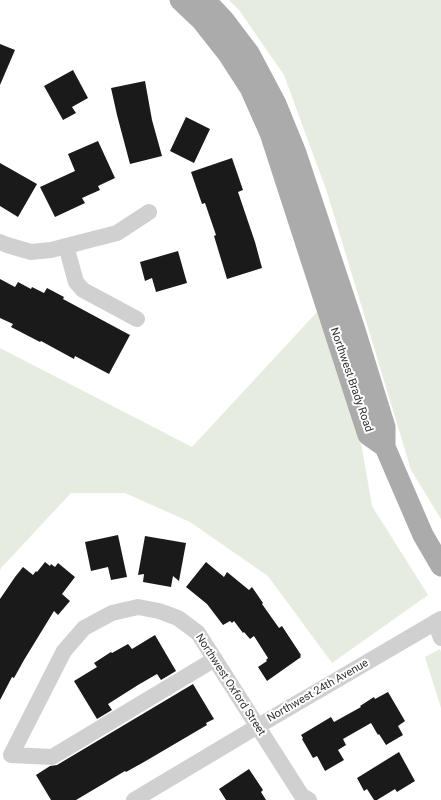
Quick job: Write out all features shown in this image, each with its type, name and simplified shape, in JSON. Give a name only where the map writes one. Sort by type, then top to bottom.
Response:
[{"type":"main road","name":"Northwest Brady Road","points":[[180,0],[202,20],[228,54],[250,88],[270,133],[368,435],[385,447]]},
{"type":"main road","name":"Northwest Brady Road","points":[[206,0],[224,20],[249,53],[276,104],[296,153],[357,337],[385,428],[385,447]]},
{"type":"main road","points":[[385,447],[423,535],[441,566]]},
{"type":"street","points":[[0,242],[7,246],[31,252],[51,250],[117,233],[149,212]]},
{"type":"street","points":[[66,246],[76,282],[83,290],[137,318]]},
{"type":"street","name":"Northwest Oxford Street","points":[[215,659],[52,757],[11,755],[64,650],[84,628],[112,613],[138,607],[159,611],[178,618],[198,633],[215,659],[258,726],[302,796],[309,800]]},
{"type":"street","points":[[438,621],[441,638]]},
{"type":"street","name":"Northwest 24th Avenue","points":[[134,800],[438,621]]},
{"type":"shaded area","points":[[229,0],[441,0],[441,519],[411,470],[327,192],[284,75],[239,10]]},
{"type":"shaded area","points":[[317,312],[359,431],[372,506],[428,595],[332,663],[268,576],[190,522],[125,493],[71,493],[1,568],[0,571],[0,348],[192,447]]},
{"type":"shaded area","points":[[440,649],[441,652],[441,708],[425,657]]},
{"type":"building","points":[[0,44],[15,50],[0,85]]},
{"type":"building","points":[[73,70],[88,98],[72,107],[76,113],[63,120],[44,86]]},
{"type":"building","points":[[145,81],[152,120],[162,156],[130,164],[111,88]]},
{"type":"building","points":[[186,117],[210,129],[194,163],[170,151]]},
{"type":"building","points":[[98,141],[115,178],[98,186],[100,190],[82,198],[85,203],[55,217],[40,187],[75,171],[68,154]]},
{"type":"building","points":[[232,158],[243,190],[238,192],[262,268],[227,279],[214,236],[216,235],[205,203],[202,204],[191,172]]},
{"type":"building","points":[[0,163],[37,184],[18,217],[0,206]]},
{"type":"building","points":[[178,251],[187,283],[156,292],[152,278],[145,281],[140,262]]},
{"type":"building","points":[[0,279],[15,287],[18,282],[31,289],[32,287],[44,293],[47,288],[64,297],[63,299],[130,335],[109,374],[75,356],[74,359],[41,341],[40,342],[11,327],[13,324],[0,318]]},
{"type":"building","points":[[118,535],[127,577],[111,580],[108,567],[91,571],[85,542]]},
{"type":"building","points":[[145,536],[186,543],[179,581],[173,576],[171,587],[143,582],[144,574],[138,575]]},
{"type":"building","points":[[45,562],[50,566],[51,564],[55,567],[58,563],[75,577],[62,594],[70,601],[58,615],[54,611],[14,678],[12,677],[0,700],[0,599],[23,567],[33,575]]},
{"type":"building","points":[[206,562],[224,577],[227,572],[249,590],[252,587],[279,628],[282,626],[301,657],[267,681],[258,667],[267,661],[266,660],[268,658],[254,636],[250,639],[244,632],[243,633],[234,621],[232,623],[230,621],[223,625],[207,604],[186,587]]},
{"type":"building","points":[[155,635],[176,671],[161,680],[157,674],[138,685],[108,704],[112,710],[97,719],[74,681],[97,667],[94,663],[111,652],[112,653],[128,644],[132,649]]},
{"type":"building","points":[[193,684],[214,719],[206,723],[207,725],[76,800],[51,800],[36,775],[50,766],[57,765]]},
{"type":"building","points":[[388,692],[405,721],[398,726],[403,735],[386,745],[371,723],[343,739],[346,745],[338,750],[344,760],[325,771],[317,756],[313,758],[301,735],[331,717],[334,722],[361,707],[360,706],[374,697],[375,699]]},
{"type":"building","points":[[399,752],[415,781],[397,792],[395,789],[377,800],[374,800],[367,789],[364,791],[357,778]]},
{"type":"building","points":[[249,769],[263,790],[261,792],[266,800],[226,800],[219,789]]}]
